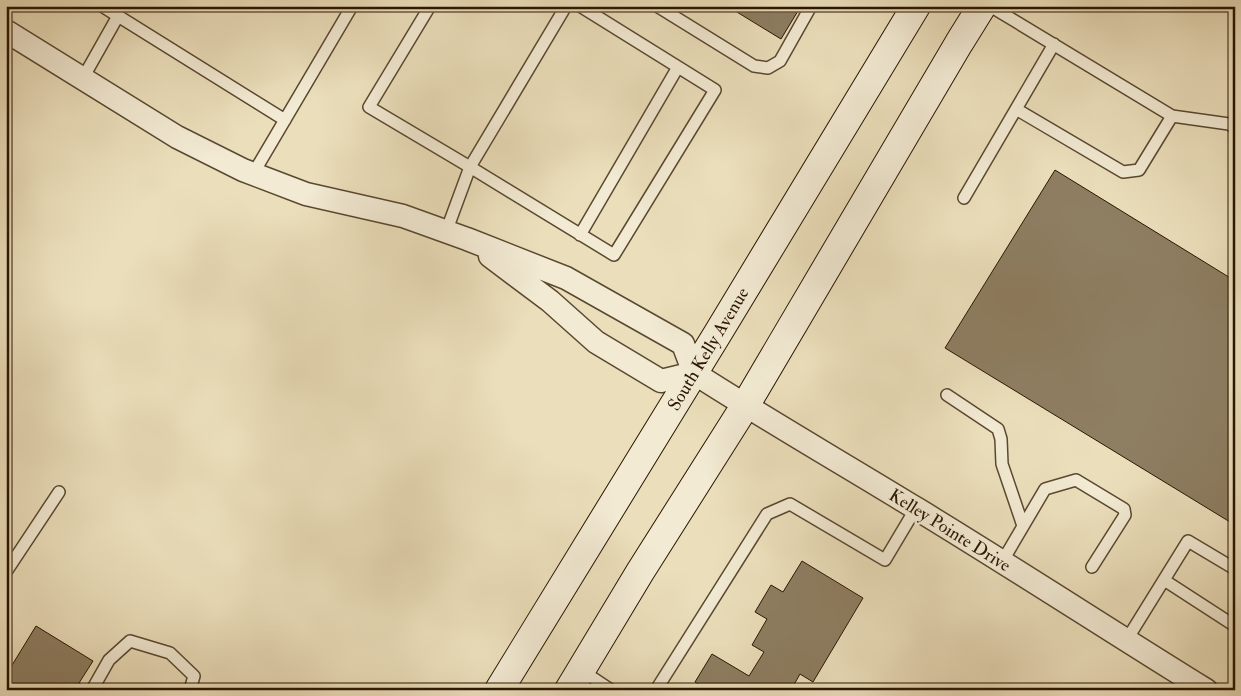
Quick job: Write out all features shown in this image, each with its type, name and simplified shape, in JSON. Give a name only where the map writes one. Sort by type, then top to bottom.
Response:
[{"type":"main road","points":[[575,680],[640,572],[745,406],[982,6]]},
{"type":"main road","name":"South Kelly Avenue","points":[[499,690],[915,7]]},
{"type":"street","points":[[6,31],[177,137],[243,170],[306,194],[403,216],[446,232],[467,240],[566,278],[684,344],[694,372],[662,381],[596,342],[550,301],[467,240]]},
{"type":"street","name":"Kelley Pointe Drive","points":[[694,372],[745,406],[916,508],[1206,690]]},
{"type":"lane","points":[[102,6],[285,120]]},
{"type":"lane","points":[[253,174],[352,6]]},
{"type":"lane","points":[[430,6],[369,108],[614,255],[715,90],[580,6]]},
{"type":"lane","points":[[446,232],[470,167],[566,6]]},
{"type":"lane","points":[[657,6],[754,66],[768,68],[780,60],[811,6]]},
{"type":"lane","points":[[990,6],[1172,116],[1228,124],[1235,128]]},
{"type":"lane","points":[[83,78],[118,16]]},
{"type":"lane","points":[[964,198],[1054,44]]},
{"type":"lane","points":[[580,235],[678,67]]},
{"type":"lane","points":[[1016,109],[1123,172],[1139,170],[1172,116]]},
{"type":"lane","points":[[947,395],[998,428],[1001,439],[1002,464],[1023,526]]},
{"type":"lane","points":[[1002,562],[1045,489],[1076,480],[1124,509],[1125,515],[1092,567]]},
{"type":"lane","points":[[6,572],[59,492]]},
{"type":"lane","points":[[656,690],[767,514],[790,504],[885,560],[916,508]]},
{"type":"lane","points":[[1126,641],[1188,541],[1235,570]]},
{"type":"lane","points":[[1164,580],[1235,626]]},
{"type":"lane","points":[[92,690],[109,660],[130,641],[170,653],[194,676],[190,690]]},
{"type":"lane","points":[[575,680],[611,690]]},
{"type":"building","points":[[727,6],[801,6],[781,39]]},
{"type":"building","points":[[1055,170],[1232,279],[1235,275],[1235,525],[945,348]]},
{"type":"building","points":[[802,561],[863,598],[813,682],[800,674],[791,690],[708,690],[695,682],[712,654],[749,676],[764,652],[752,645],[767,619],[755,612],[771,585],[783,592]]},
{"type":"building","points":[[36,626],[93,661],[79,683],[84,686],[82,690],[6,690],[6,675]]}]
